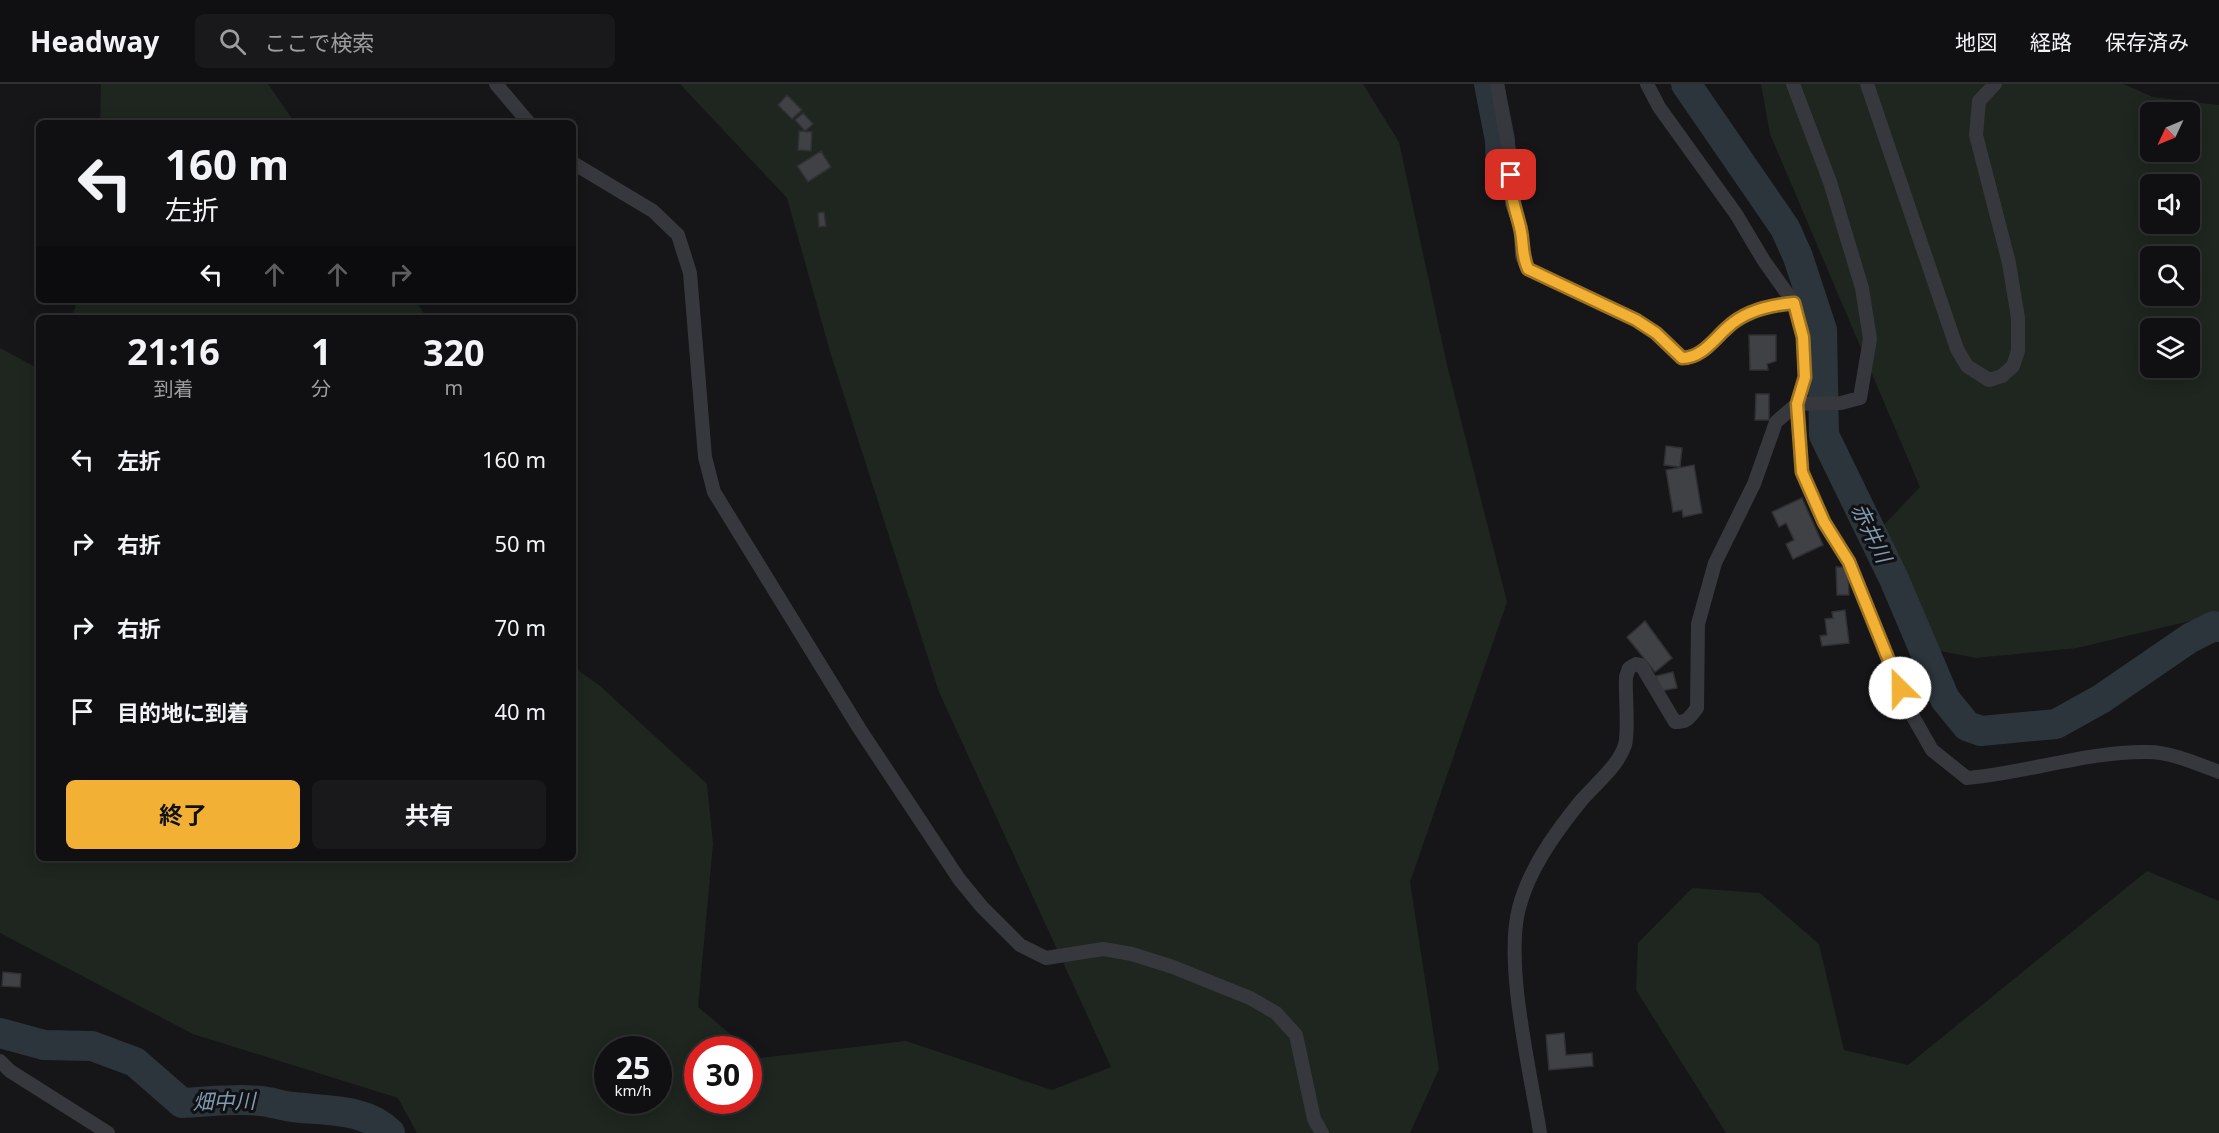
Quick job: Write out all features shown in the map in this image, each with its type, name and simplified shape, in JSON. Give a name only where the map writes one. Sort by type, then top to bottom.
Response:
[{"type":"street","points":[[496,84],[526,120]]},
{"type":"street","points":[[1497,84],[1511,162],[1512,204],[1521,228],[1522,256],[1528,269],[1636,320],[1656,333],[1682,358],[1691,358],[1716,339],[1728,326],[1759,309],[1770,305],[1794,303]]},
{"type":"street","points":[[1647,84],[1659,107],[1736,214],[1764,261],[1794,303],[1803,337],[1805,377],[1802,472],[1824,522],[1849,562],[1908,708],[1932,750],[1967,778],[1999,776],[2105,754],[2151,752],[2219,772]]},
{"type":"street","points":[[1540,1133],[1518,984],[1515,942],[1519,908],[1530,879],[1548,846],[1613,765],[1625,745],[1625,685],[1629,668],[1636,664],[1641,665],[1675,722],[1683,722],[1690,718],[1696,708],[1698,624],[1715,563],[1754,483],[1776,422],[1803,404],[1840,403],[1860,398],[1870,339],[1862,288],[1830,182],[1793,84]]},
{"type":"street","points":[[1867,84],[1957,349],[1966,366],[1989,380],[2002,375],[2013,366],[2018,351],[2018,318],[2009,263],[1976,135],[1979,101],[1995,84]]},
{"type":"street","points":[[576,165],[653,211],[678,236],[690,273],[705,457],[714,492],[859,728],[959,879],[982,907],[1020,945],[1046,958],[1071,956],[1103,949],[1132,954],[1173,967],[1250,999],[1276,1013],[1296,1035],[1314,1119],[1322,1133]]},
{"type":"street","points":[[0,1062],[10,1071],[108,1133]]},
{"type":"shaded area","points":[[101,84],[268,84],[293,120],[100,120]]},
{"type":"shaded area","points":[[680,84],[1363,84],[1399,142],[1447,365],[1507,602],[1410,882],[1439,1069],[1410,1133],[417,1133],[398,1098],[193,1034],[0,933],[0,348],[36,367],[36,861],[576,861],[576,669],[599,685],[707,784],[713,844],[698,1007],[733,1036],[684,1036],[684,1114],[762,1114],[762,1058],[906,1041],[1052,1090],[1111,1067],[939,692],[831,355],[787,198]]},
{"type":"shaded area","points":[[1761,84],[2123,84],[2153,97],[2194,102],[2140,102],[2140,162],[2200,162],[2200,103],[2219,105],[2219,614],[2077,648],[1976,658],[1935,650],[1883,526],[1920,487],[1770,134]]},
{"type":"shaded area","points":[[77,303],[417,303],[425,315],[72,315]]},
{"type":"shaded area","points":[[2147,871],[2219,901],[2219,1133],[1726,1133],[1636,990],[1638,943],[1692,888],[1760,893],[1819,944],[1844,1050],[1908,1065]]},
{"type":"building","points":[[787,95],[802,110],[792,119],[778,105]]},
{"type":"building","points":[[803,113],[813,124],[805,131],[795,120]]},
{"type":"building","points":[[799,131],[812,132],[811,151],[798,150]]},
{"type":"building","points":[[821,151],[831,167],[808,182],[797,166]]},
{"type":"building","points":[[824,212],[826,226],[819,227],[818,213]]},
{"type":"building","points":[[1749,335],[1776,335],[1776,361],[1767,364],[1768,370],[1750,370]]},
{"type":"building","points":[[1756,394],[1769,394],[1769,420],[1755,420]]},
{"type":"building","points":[[1666,446],[1682,448],[1680,467],[1664,465]]},
{"type":"building","points":[[1694,465],[1702,513],[1683,517],[1682,510],[1673,512],[1666,470]]},
{"type":"building","points":[[1802,498],[1823,545],[1793,559],[1786,544],[1794,540],[1786,523],[1779,527],[1772,512]]},
{"type":"building","points":[[1836,567],[1848,567],[1849,595],[1837,595]]},
{"type":"building","points":[[1845,610],[1849,643],[1822,646],[1820,636],[1827,635],[1825,619],[1833,618],[1832,612]]},
{"type":"building","points":[[1645,621],[1672,658],[1655,672],[1627,637]]},
{"type":"building","points":[[1673,672],[1677,688],[1660,691],[1656,676]]},
{"type":"building","points":[[3,972],[21,974],[20,987],[2,986]]},
{"type":"building","points":[[1564,1033],[1566,1055],[1592,1053],[1593,1066],[1549,1070],[1546,1035]]},
{"type":"waterway","points":[[1489,84],[1500,140],[1501,173]]},
{"type":"waterway","name":"赤井川","points":[[1686,84],[1785,228],[1798,257],[1822,330],[1824,435],[1894,579],[1945,699],[1967,726],[1981,731],[2056,724],[2101,699],[2190,638],[2214,626],[2219,627]]},
{"type":"waterway","name":"畑中川","points":[[0,1033],[44,1045],[92,1046],[135,1062],[182,1103],[251,1100],[344,1112],[369,1119],[390,1133]]},
{"type":"route","points":[[1511,175],[1512,204],[1521,228],[1522,256],[1528,269],[1636,320],[1656,333],[1674,353],[1682,358],[1691,358],[1716,339],[1728,326],[1759,309],[1770,305],[1794,303],[1803,337],[1805,377],[1803,392],[1797,404],[1802,472],[1824,522],[1849,562],[1900,688]]}]
